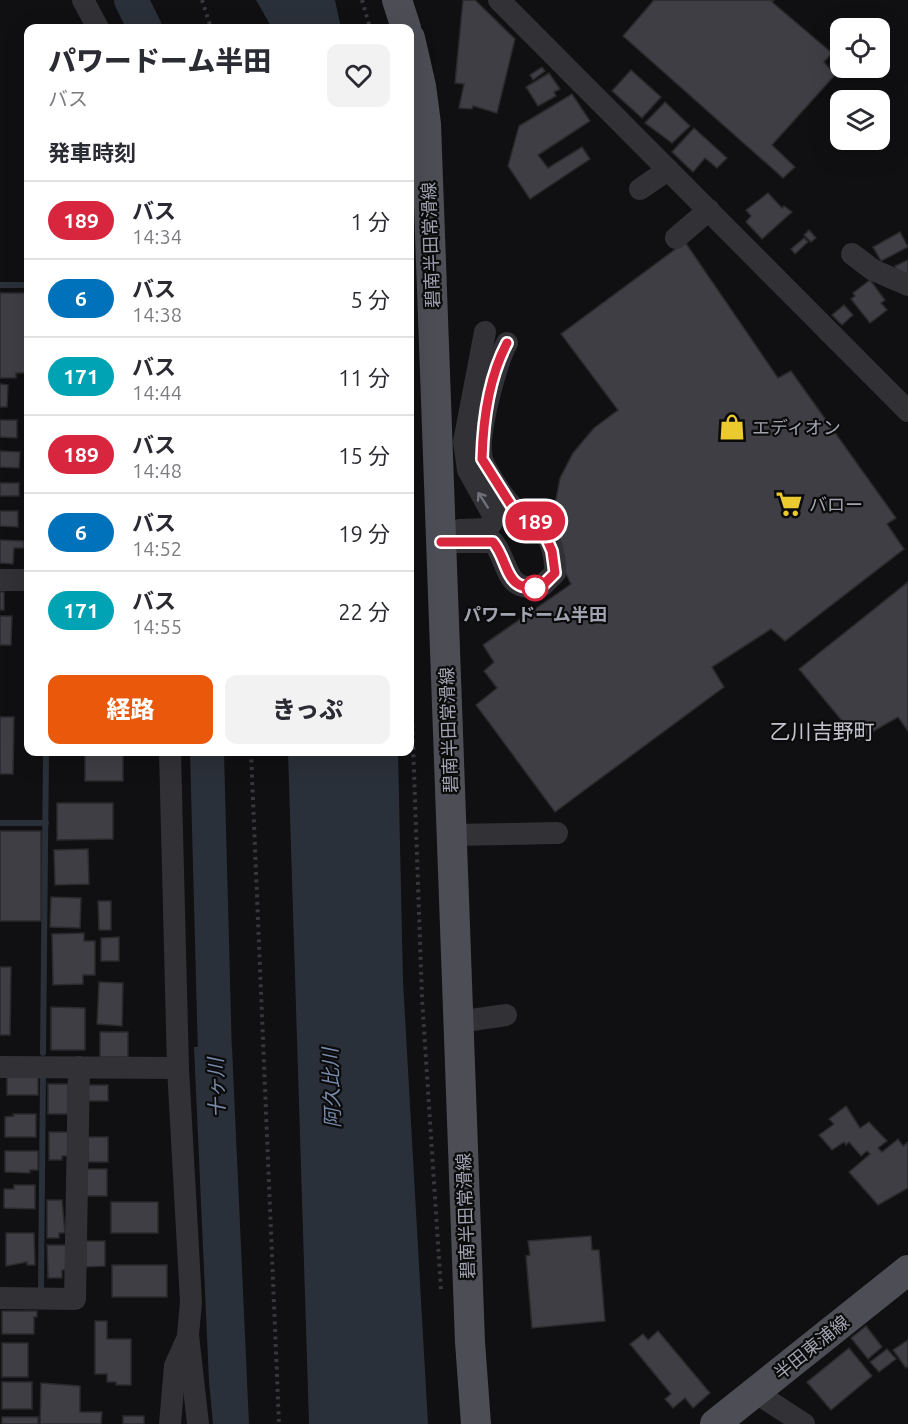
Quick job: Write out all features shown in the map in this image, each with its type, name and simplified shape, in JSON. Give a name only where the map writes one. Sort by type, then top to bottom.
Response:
[{"type":"main road","points":[[397,0],[405,24]]},
{"type":"main road","name":"碧南半田常滑線","points":[[414,54],[422,86],[426,124],[470,1342],[476,1424]]},
{"type":"main road","name":"半田東浦線","points":[[715,1424],[908,1270]]},
{"type":"street","points":[[83,0],[96,24]]},
{"type":"street","points":[[499,0],[908,411]]},
{"type":"street","points":[[640,189],[668,170]]},
{"type":"street","points":[[676,238],[709,210]]},
{"type":"street","points":[[852,254],[873,270],[908,285]]},
{"type":"street","points":[[441,536],[487,529],[493,521],[493,515],[468,470],[465,442],[486,332]]},
{"type":"street","points":[[441,536],[493,542],[500,551],[508,573],[514,582],[522,587],[543,585],[555,573],[552,551],[540,524],[511,505],[482,459],[492,384],[498,359],[507,343]]},
{"type":"street","points":[[0,580],[24,580]]},
{"type":"street","points":[[170,756],[178,1068],[192,1302],[188,1335],[198,1424]]},
{"type":"street","points":[[452,835],[557,833]]},
{"type":"street","points":[[458,1022],[506,1015]]},
{"type":"street","points":[[0,1067],[178,1068]]},
{"type":"street","points":[[0,1298],[75,1299],[79,1067]]},
{"type":"street","points":[[170,1424],[175,1366],[188,1335]]},
{"type":"street","points":[[754,1392],[804,1424]]},
{"type":"path","points":[[202,0],[211,24]]},
{"type":"path","points":[[362,0],[369,24]]},
{"type":"path","points":[[251,756],[279,1424]]},
{"type":"path","points":[[413,756],[422,998],[441,1290]]},
{"type":"water","points":[[256,0],[335,0],[340,24],[270,24]]},
{"type":"water","name":"阿久比川","points":[[288,756],[398,756],[403,981],[428,1424],[309,1424]]},
{"type":"water","points":[[194,1047],[232,1047],[249,1424],[213,1424],[209,1381]]},
{"type":"building","points":[[463,0],[475,0],[515,39],[497,113],[473,106],[472,109],[459,108],[464,84],[455,83]]},
{"type":"building","points":[[654,0],[774,0],[772,2],[830,51],[830,55],[824,62],[830,69],[830,78],[832,78],[772,145],[795,167],[783,178],[623,36]]},
{"type":"building","points":[[542,67],[545,71],[533,80],[530,75]]},
{"type":"building","points":[[631,70],[661,97],[642,118],[612,91]]},
{"type":"building","points":[[549,73],[560,89],[554,92],[556,96],[538,106],[526,87]]},
{"type":"building","points":[[572,94],[590,121],[538,155],[548,168],[582,147],[590,159],[530,199],[508,166],[519,126]]},
{"type":"building","points":[[665,102],[690,126],[672,143],[645,123]]},
{"type":"building","points":[[694,128],[727,158],[717,168],[705,158],[693,172],[672,152]]},
{"type":"building","points":[[768,193],[782,208],[784,206],[792,212],[762,239],[746,222],[751,216],[746,210]]},
{"type":"building","points":[[809,230],[816,238],[811,242],[804,235]]},
{"type":"building","points":[[900,232],[908,247],[881,261],[873,247]]},
{"type":"building","points":[[804,238],[808,242],[795,254],[791,249]]},
{"type":"building","name":"パワードーム半田","points":[[685,242],[778,378],[791,371],[896,518],[887,524],[904,549],[785,641],[771,629],[712,667],[724,687],[555,812],[476,705],[497,688],[484,671],[494,662],[483,645],[571,584],[563,568],[555,540],[554,510],[560,478],[573,453],[594,428],[618,410],[561,334]]},
{"type":"building","points":[[908,260],[908,281],[901,280],[895,266]]},
{"type":"building","points":[[870,280],[885,300],[881,303],[887,310],[870,323],[851,299],[855,296],[853,293]]},
{"type":"building","points":[[0,293],[24,293],[24,373],[16,373],[16,378],[0,378]]},
{"type":"building","points":[[844,305],[853,315],[842,325],[832,315]]},
{"type":"building","points":[[0,384],[8,385],[7,407],[0,407]]},
{"type":"building","points":[[0,420],[17,420],[17,438],[0,437]]},
{"type":"building","points":[[0,451],[20,452],[19,468],[0,467]]},
{"type":"building","points":[[0,483],[19,483],[19,496],[0,496]]},
{"type":"building","points":[[0,511],[18,511],[18,527],[0,526]]},
{"type":"building","points":[[0,540],[24,541],[24,548],[14,548],[13,564],[0,563]]},
{"type":"building","points":[[908,582],[908,731],[898,717],[858,740],[799,669]]},
{"type":"building","points":[[0,592],[4,592],[4,610],[0,610]]},
{"type":"building","points":[[0,616],[12,616],[11,645],[0,645]]},
{"type":"building","points":[[0,717],[14,717],[13,774],[0,774]]},
{"type":"building","points":[[85,756],[123,756],[123,781],[85,781]]},
{"type":"building","points":[[57,803],[113,803],[113,839],[57,840]]},
{"type":"building","points":[[0,831],[41,831],[41,921],[0,921]]},
{"type":"building","points":[[88,849],[89,884],[55,885],[54,850]]},
{"type":"building","points":[[51,897],[81,898],[80,928],[50,927]]},
{"type":"building","points":[[98,901],[111,901],[111,930],[99,930]]},
{"type":"building","points":[[84,933],[84,941],[95,941],[95,975],[83,975],[83,984],[53,985],[52,934]]},
{"type":"building","points":[[119,937],[119,961],[101,961],[101,938]]},
{"type":"building","points":[[0,967],[11,967],[10,1035],[0,1035]]},
{"type":"building","points":[[99,982],[123,983],[122,1026],[97,1024]]},
{"type":"building","points":[[51,1007],[85,1008],[85,1050],[51,1050]]},
{"type":"building","points":[[100,1032],[128,1032],[128,1057],[100,1057]]},
{"type":"building","points":[[7,1077],[38,1077],[38,1095],[7,1095]]},
{"type":"building","points":[[48,1084],[68,1084],[68,1114],[48,1114]]},
{"type":"building","points":[[88,1085],[108,1085],[108,1101],[88,1101]]},
{"type":"building","points":[[846,1106],[860,1128],[869,1122],[887,1141],[878,1148],[882,1152],[898,1139],[903,1146],[908,1142],[908,1188],[878,1205],[849,1172],[870,1154],[867,1151],[861,1156],[849,1142],[846,1145],[844,1142],[832,1150],[819,1135],[834,1124],[829,1119]]},
{"type":"building","points":[[13,1114],[36,1114],[36,1137],[5,1137],[5,1117],[14,1116]]},
{"type":"building","points":[[49,1132],[68,1132],[69,1156],[62,1156],[62,1160],[49,1160]]},
{"type":"building","points":[[88,1137],[108,1137],[108,1162],[88,1162]]},
{"type":"building","points":[[5,1151],[38,1151],[38,1170],[30,1170],[30,1173],[5,1172]]},
{"type":"building","points":[[86,1169],[107,1169],[107,1196],[86,1196]]},
{"type":"building","points":[[14,1185],[35,1185],[35,1209],[4,1208],[4,1189],[14,1189]]},
{"type":"building","points":[[47,1200],[62,1200],[65,1233],[59,1233],[59,1238],[47,1238]]},
{"type":"building","points":[[111,1202],[158,1202],[158,1233],[111,1233]]},
{"type":"building","points":[[6,1233],[34,1233],[35,1265],[27,1265],[27,1262],[6,1266]]},
{"type":"building","points":[[591,1236],[592,1250],[599,1250],[605,1321],[532,1328],[526,1256],[530,1255],[528,1241]]},
{"type":"building","points":[[85,1241],[105,1241],[105,1266],[86,1267]]},
{"type":"building","points":[[47,1245],[66,1245],[66,1270],[62,1270],[62,1278],[48,1278]]},
{"type":"building","points":[[112,1265],[167,1265],[167,1297],[112,1297]]},
{"type":"building","points":[[2,1311],[37,1311],[37,1317],[34,1317],[34,1334],[2,1334]]},
{"type":"building","points":[[95,1321],[107,1321],[107,1339],[131,1339],[131,1385],[116,1385],[116,1382],[107,1382],[107,1374],[95,1374]]},
{"type":"building","points":[[866,1326],[882,1347],[868,1359],[851,1338]]},
{"type":"building","points":[[658,1331],[710,1393],[693,1408],[685,1398],[673,1408],[665,1399],[671,1394],[630,1344],[643,1334],[648,1340]]},
{"type":"building","points":[[908,1340],[908,1366],[906,1368],[893,1350]]},
{"type":"building","points":[[2,1343],[28,1343],[28,1377],[2,1377]]},
{"type":"building","points":[[849,1348],[872,1376],[831,1410],[807,1382]]},
{"type":"building","points":[[887,1349],[896,1359],[879,1372],[870,1362]]},
{"type":"building","points":[[2,1382],[32,1382],[32,1409],[2,1409]]},
{"type":"building","points":[[41,1383],[80,1386],[80,1412],[102,1412],[101,1424],[40,1424]]},
{"type":"building","points":[[123,1416],[144,1416],[144,1424],[123,1424]]},
{"type":"building","points":[[2,1417],[38,1417],[38,1424],[2,1424]]},
{"type":"waterway","name":"十ヶ川","points":[[131,0],[143,24]]},
{"type":"waterway","points":[[0,285],[24,285]]},
{"type":"waterway","points":[[43,1053],[46,756]]},
{"type":"waterway","name":"十ヶ川","points":[[207,756],[216,1094]]},
{"type":"waterway","points":[[0,823],[46,823]]},
{"type":"waterway","points":[[41,1288],[43,1074]]},
{"type":"bus line","name":"189","points":[[441,542],[493,542],[500,551],[508,573],[514,582],[522,587],[535,588],[543,585],[555,573],[552,551],[540,524],[511,505],[482,459],[482,440],[492,384],[498,359],[507,343]]},
{"type":"place","name":"エディオン","points":[[732,427]]},
{"type":"place","name":"バロー","points":[[789,504]]},
{"type":"place","name":"パワードーム半田","points":[[535,588]]},
{"type":"district","name":"乙川吉野町","points":[[822,731]]}]
